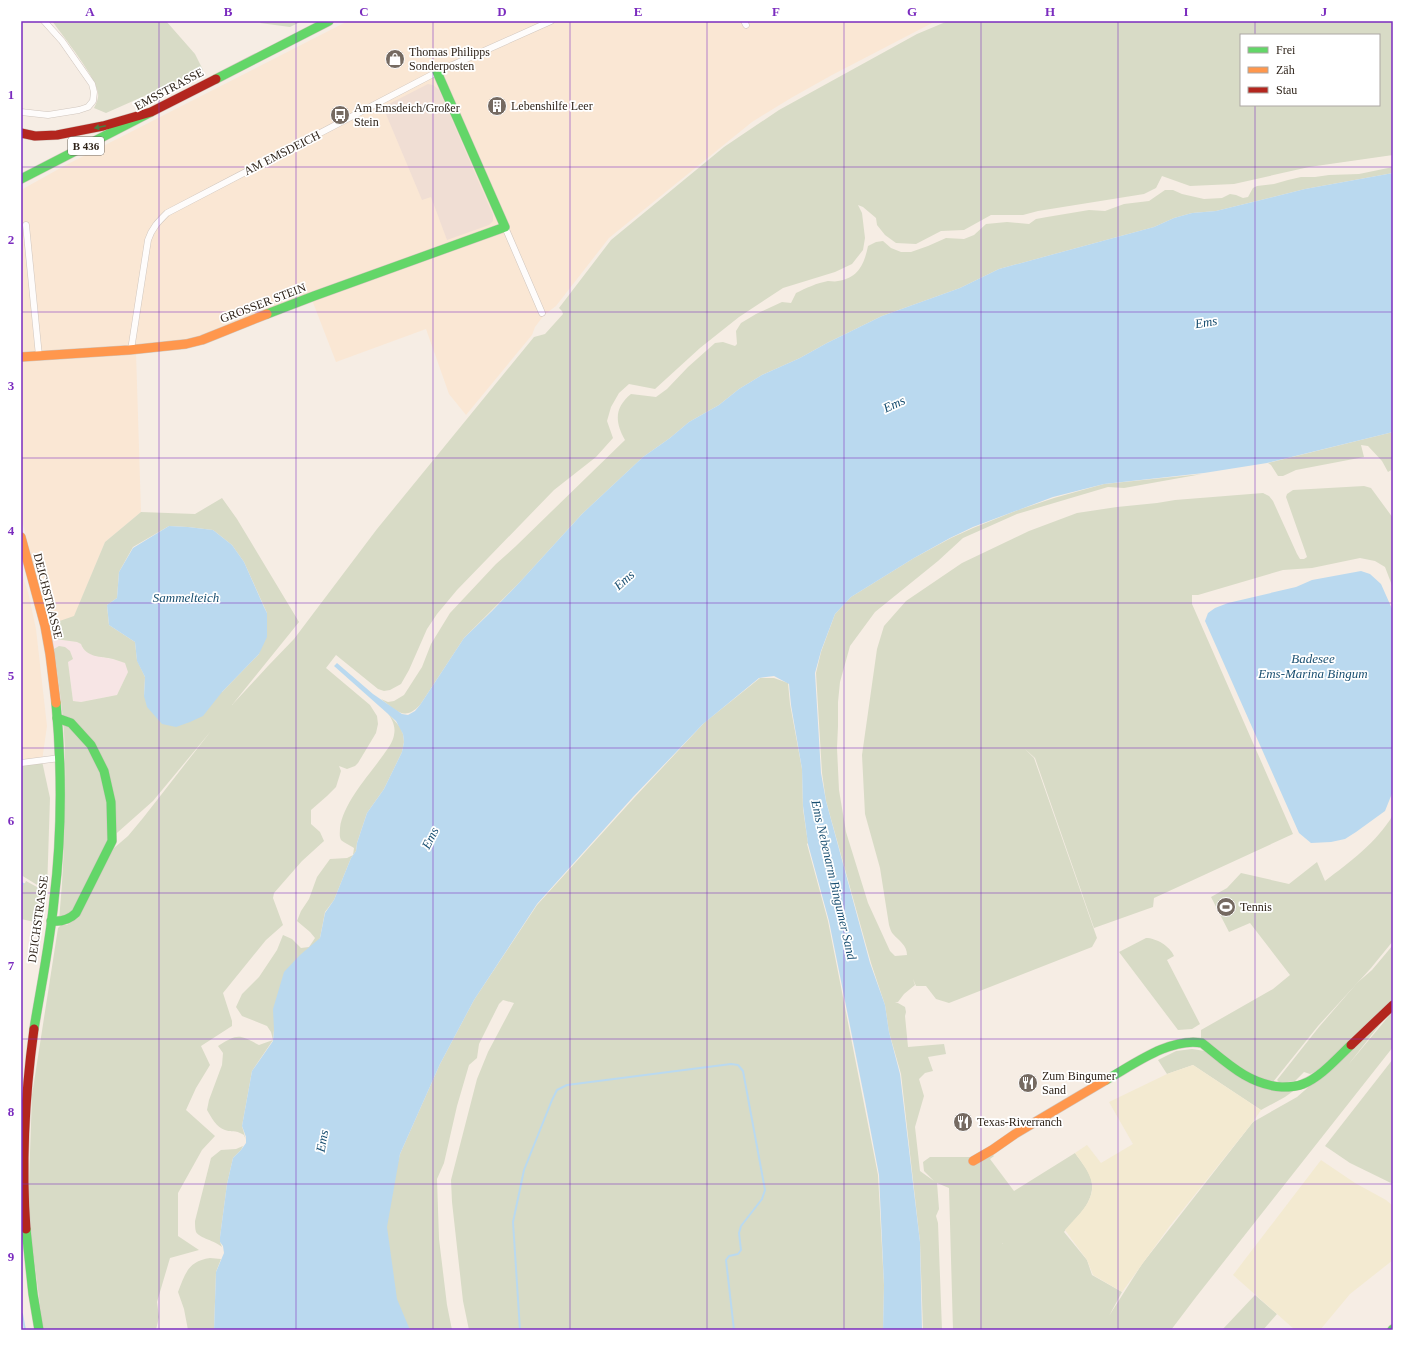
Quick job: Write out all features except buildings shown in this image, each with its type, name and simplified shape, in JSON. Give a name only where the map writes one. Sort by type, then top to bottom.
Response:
[{"type":"main road","name":"EMSSTRASSE","points":[[21,179],[329,21]]},
{"type":"main road","points":[[437,72],[505,227]]},
{"type":"main road","points":[[21,133],[35,136],[57,135],[103,126],[151,112]]},
{"type":"main road","name":"GROSSER STEIN","points":[[21,357],[131,350],[186,344],[202,340],[314,296],[505,227]]},
{"type":"main road","name":"DEICHSTRASSE","points":[[21,537],[45,628],[57,718],[60,758],[58,856],[51,921],[32,1039],[23,1119],[24,1198],[30,1269],[39,1330]]},
{"type":"main road","points":[[51,921],[66,921],[76,913],[112,841],[112,802],[106,778],[100,763],[90,745],[76,727],[65,719],[57,718]]},
{"type":"main road","points":[[973,1161],[1015,1134],[1146,1057],[1188,1042],[1202,1043],[1239,1073],[1260,1083],[1270,1086],[1286,1087],[1304,1084],[1324,1070],[1393,1005]]},
{"type":"street","points":[[21,112],[48,115],[79,110],[88,107],[93,101],[94,92],[92,84],[62,41],[44,21]]},
{"type":"street","name":"AM EMSDEICH","points":[[131,350],[148,240],[151,231],[167,213],[437,72],[551,21]]},
{"type":"street","points":[[26,225],[39,356]]},
{"type":"street","points":[[505,227],[542,313]]},
{"type":"street","points":[[21,763],[60,758]]},
{"type":"shaded area","points":[[348,21],[936,21],[832,75],[752,122],[609,238],[556,306],[544,315],[535,327],[532,335],[466,415],[449,394],[426,329],[336,362],[312,300],[187,347],[136,352],[141,512],[105,542],[74,617],[48,625],[21,517],[21,190],[64,166]]},
{"type":"shaded area","points":[[428,84],[433,85],[439,90],[493,215],[493,221],[489,225],[447,240],[431,197],[422,200],[383,107]]},
{"type":"shaded area","points":[[21,572],[28,592],[36,629],[47,726],[42,761],[21,764]]},
{"type":"shaded area","points":[[50,631],[55,639],[77,642],[81,644],[83,649],[96,656],[126,663],[128,672],[117,695],[81,702],[73,701],[68,662],[54,649]]},
{"type":"green space","points":[[52,21],[166,21],[195,54],[203,70],[106,113],[94,108],[98,93],[92,77]]},
{"type":"green space","points":[[262,21],[302,21],[290,27],[260,23]]},
{"type":"green space","points":[[948,21],[1393,21],[1393,155],[1309,167],[1234,184],[1190,186],[1162,176],[1156,188],[1144,194],[1038,211],[1023,215],[991,215],[964,230],[941,231],[916,244],[896,243],[885,235],[877,225],[876,218],[863,207],[858,205],[862,213],[865,238],[863,250],[852,264],[835,272],[783,288],[739,317],[700,348],[655,389],[629,384],[619,393],[611,407],[607,421],[613,438],[596,457],[554,490],[457,590],[437,614],[427,629],[409,670],[401,684],[390,690],[384,691],[378,689],[336,655],[326,668],[370,705],[377,716],[378,724],[376,733],[355,766],[347,769],[339,766],[341,771],[336,787],[311,810],[311,824],[320,832],[324,841],[302,861],[274,893],[273,898],[283,925],[266,940],[223,993],[232,1021],[232,1026],[201,1046],[210,1065],[196,1088],[186,1110],[215,1136],[202,1150],[178,1193],[178,1236],[199,1250],[170,1258],[157,1302],[159,1317],[156,1330],[43,1330],[28,1210],[32,1095],[58,928],[61,925],[67,925],[73,921],[114,848],[128,836],[143,818],[211,731],[153,801],[109,840],[73,916],[59,921],[64,840],[65,745],[60,690],[54,649],[59,646],[65,647],[70,651],[73,659],[68,662],[73,701],[81,702],[117,695],[128,672],[125,663],[90,654],[83,649],[81,644],[77,642],[55,639],[48,625],[74,616],[105,542],[141,512],[195,514],[222,498],[237,519],[299,622],[232,705],[294,639],[377,529],[534,337],[545,334],[563,314],[559,308],[611,240],[724,147],[779,110],[917,34]],"holes":[[[169,526],[213,530],[232,545],[244,562],[267,613],[259,654],[222,692],[144,696],[145,677],[137,660],[135,642],[109,625],[107,605],[117,598],[119,572],[133,547]]]},
{"type":"green space","points":[[1393,167],[1393,173],[1305,189],[1216,211],[1192,213],[1174,218],[1154,227],[999,269],[960,288],[882,316],[800,358],[762,375],[739,389],[719,405],[689,422],[670,438],[643,457],[582,514],[519,583],[464,638],[420,705],[409,713],[405,713],[396,710],[381,699],[388,702],[394,701],[404,695],[422,667],[431,644],[450,613],[496,564],[625,440],[619,427],[618,416],[621,405],[625,399],[631,394],[656,397],[667,389],[688,367],[715,343],[723,342],[735,346],[737,344],[736,331],[741,323],[782,302],[791,303],[796,293],[816,284],[851,277],[862,265],[868,246],[876,242],[883,241],[891,248],[901,252],[911,252],[946,238],[964,239],[974,235],[986,224],[1007,222],[1029,224],[1036,219],[1047,217],[1089,210],[1105,211],[1124,204],[1149,201],[1165,190],[1173,190],[1182,194],[1204,199],[1222,198],[1230,194],[1243,198],[1248,197],[1253,188],[1257,186],[1274,184],[1301,177],[1359,174]]},
{"type":"green space","points":[[1393,432],[1393,469],[1388,472],[1382,461],[1368,446],[1361,445],[1364,457],[1296,470],[1283,476],[1278,476],[1268,463]]},
{"type":"green space","points":[[1202,474],[1124,488],[1108,487],[1017,514],[963,538],[938,561],[875,612],[850,646],[840,682],[837,748],[839,790],[846,832],[868,903],[890,951],[895,956],[907,955],[906,948],[892,933],[889,925],[880,868],[865,814],[862,755],[877,649],[884,626],[906,601],[962,563],[1029,531],[1077,513],[1175,500],[1263,493],[1269,496],[1273,501],[1297,554],[1300,559],[1304,559],[1307,557],[1286,497],[1287,494],[1293,490],[1364,486],[1371,488],[1393,518],[1393,588],[1385,567],[1375,561],[1360,558],[1312,568],[1283,570],[1198,595],[1192,595],[1192,604],[1293,834],[1154,898],[1153,907],[1094,928],[1035,758],[1025,749],[1034,758],[1097,938],[1092,947],[949,1003],[936,999],[926,986],[916,986],[913,979],[915,985],[904,994],[898,1002],[895,1003],[905,1007],[908,1047],[944,1044],[946,1054],[928,1057],[933,1071],[925,1073],[919,1079],[924,1096],[915,1127],[920,1171],[934,1181],[924,1171],[923,1162],[930,1157],[977,1157],[992,1154],[994,1156],[990,1159],[1014,1191],[1075,1153],[1090,1176],[1092,1192],[1085,1207],[1064,1232],[1087,1260],[1092,1275],[1122,1292],[1109,1316],[1142,1264],[1253,1122],[1297,1097],[1327,1071],[1393,1008],[1348,1065],[1393,1011],[1393,1047],[1171,1330],[953,1330],[949,1188],[937,1183],[939,1209],[936,1216],[938,1223],[942,1330],[923,1330],[920,1242],[901,1074],[889,1032],[885,1005],[871,963],[826,801],[822,773],[816,673],[821,652],[835,614],[851,597],[914,558],[951,538],[1018,510],[1104,484]]},
{"type":"green space","points":[[760,678],[774,678],[788,683],[790,704],[802,769],[803,809],[807,844],[828,921],[878,1175],[884,1285],[883,1330],[469,1330],[463,1301],[451,1180],[477,1079],[488,1052],[514,1003],[503,1000],[499,1004],[479,1044],[477,1058],[469,1065],[457,1106],[444,1163],[437,1179],[439,1239],[447,1305],[452,1330],[402,1330],[381,1229],[400,1154],[440,1064],[474,1000],[537,905],[704,723]]},
{"type":"green space","points":[[387,712],[400,727],[403,734],[404,742],[402,752],[384,789],[367,813],[357,843],[356,851],[351,858],[334,900],[325,912],[320,938],[274,1030],[273,1040],[271,1032],[267,1026],[242,1016],[236,1007],[242,994],[259,977],[277,950],[283,935],[292,939],[301,948],[309,947],[315,938],[297,921],[301,911],[309,899],[317,877],[330,859],[347,858],[353,855],[354,848],[342,841],[340,838],[342,818],[352,799],[393,740],[394,726]]},
{"type":"green space","points":[[42,761],[50,798],[47,891],[21,875],[21,764]]},
{"type":"green space","points":[[1393,815],[1393,941],[1371,968],[1318,1026],[1273,1082],[1259,1081],[1239,1069],[1201,1039],[1201,1030],[1273,989],[1290,975],[1250,923],[1229,932],[1211,897],[1227,888],[1241,873],[1289,884],[1317,862],[1325,881],[1371,843]]},
{"type":"green space","points":[[26,881],[46,892],[39,923],[21,919],[21,884],[25,883]]},
{"type":"green space","points":[[1146,938],[1154,939],[1162,943],[1172,952],[1174,956],[1167,960],[1200,1024],[1192,1029],[1178,1030],[1119,952]]},
{"type":"green space","points":[[1393,945],[1393,999],[1317,1071],[1310,1074],[1304,1072],[1295,1081],[1280,1083],[1277,1080],[1319,1027],[1357,983],[1372,970]]},
{"type":"green space","points":[[238,1037],[242,1037],[259,1045],[273,1040],[252,1071],[242,1126],[246,1140],[244,1135],[241,1133],[227,1131],[219,1127],[214,1122],[207,1110],[209,1100],[222,1065],[223,1053],[218,1046],[230,1039]]},
{"type":"green space","points":[[1192,1049],[1205,1051],[1233,1073],[1296,1089],[1285,1097],[1261,1110],[1193,1065],[1167,1074],[1158,1060],[1176,1051]]},
{"type":"green space","points":[[1393,1059],[1393,1184],[1350,1163],[1325,1146]]},
{"type":"green space","points":[[243,1146],[233,1158],[227,1184],[220,1237],[222,1247],[198,1234],[196,1232],[195,1221],[211,1158],[221,1150],[236,1149]]},
{"type":"green space","points":[[210,1258],[221,1259],[216,1272],[214,1330],[188,1330],[184,1309],[178,1292],[188,1269],[197,1262]]},
{"type":"green space","points":[[1255,1295],[1277,1314],[1263,1330],[1222,1330]]},
{"type":"sand","points":[[1193,1065],[1261,1110],[1169,1227],[1122,1292],[1093,1275],[1087,1260],[1065,1230],[1086,1206],[1092,1192],[1089,1174],[1075,1153],[1087,1145],[1101,1163],[1133,1144],[1109,1102],[1167,1074]]},
{"type":"sand","points":[[1321,1160],[1355,1183],[1386,1200],[1393,1206],[1393,1260],[1350,1294],[1320,1330],[1295,1330],[1233,1275]]},
{"type":"water","points":[[1393,173],[1393,432],[1267,463],[1204,473],[1104,484],[1053,497],[973,527],[950,538],[914,558],[851,597],[835,614],[821,651],[815,673],[821,773],[826,801],[870,963],[885,1005],[889,1032],[900,1074],[920,1242],[922,1330],[883,1330],[884,1285],[879,1175],[829,921],[808,844],[803,806],[802,769],[789,684],[774,676],[759,678],[703,724],[633,797],[537,904],[474,1000],[440,1064],[400,1154],[387,1227],[397,1299],[410,1330],[214,1330],[216,1272],[224,1253],[223,1246],[220,1242],[220,1237],[227,1184],[233,1158],[246,1143],[246,1137],[242,1126],[252,1071],[273,1041],[273,1009],[284,972],[300,955],[320,938],[325,913],[334,900],[351,858],[356,851],[357,843],[367,813],[384,789],[402,752],[404,742],[403,734],[396,721],[334,666],[337,663],[373,694],[402,714],[408,715],[415,711],[464,638],[519,583],[582,514],[643,457],[670,438],[689,422],[719,405],[739,389],[762,375],[800,358],[882,316],[960,288],[999,269],[1154,227],[1174,218],[1192,213],[1216,211],[1305,189]]},
{"type":"water","name":"Sammelteich","points":[[169,526],[213,530],[232,545],[244,562],[267,613],[267,637],[259,654],[222,692],[203,716],[176,727],[162,724],[147,707],[144,696],[145,677],[137,661],[135,642],[109,625],[107,605],[117,598],[119,572],[133,548]]},
{"type":"water","name":"Badesee Ems-Marina Bingum","points":[[1361,571],[1370,574],[1381,584],[1393,611],[1393,791],[1385,811],[1345,839],[1331,842],[1311,843],[1299,833],[1205,621],[1208,613],[1215,608],[1228,603],[1296,587],[1312,580]]},
{"type":"waterway","points":[[520,1330],[513,1222],[524,1170],[557,1090],[567,1085],[731,1064],[738,1065],[743,1071],[765,1190],[762,1199],[741,1226],[739,1233],[741,1250],[738,1254],[729,1256],[726,1260],[734,1330]]},
{"type":"waterway","points":[[21,1315],[22,1314],[25,1330]]},
{"type":"waterway","points":[[734,1330],[740,1330]]},
{"type":"traffic: fast","points":[[216,79],[329,21]]},
{"type":"traffic: fast","points":[[267,314],[505,227],[437,72]]},
{"type":"traffic: fast","points":[[21,179],[151,112]]},
{"type":"traffic: fast","points":[[34,1029],[50,932],[59,851],[60,777],[56,703]]},
{"type":"traffic: fast","points":[[51,921],[65,920],[76,913],[112,841],[111,802],[104,771],[91,745],[71,723],[57,718]]},
{"type":"traffic: fast","points":[[1106,1080],[1140,1060],[1165,1048],[1190,1042],[1202,1043],[1239,1072],[1259,1082],[1282,1087],[1295,1086],[1303,1084],[1316,1077],[1351,1045]]},
{"type":"traffic: fast","points":[[26,1229],[33,1294],[39,1330]]},
{"type":"traffic: slow","points":[[21,357],[129,350],[186,344],[202,340],[267,314]]},
{"type":"traffic: slow","points":[[21,537],[45,626],[56,703]]},
{"type":"traffic: slow","points":[[973,1161],[1015,1134],[1106,1080]]},
{"type":"traffic: jam","points":[[21,133],[35,136],[57,135],[103,126],[151,112],[216,79]]},
{"type":"traffic: jam","points":[[1351,1045],[1393,1005]]},
{"type":"traffic: jam","points":[[26,1229],[24,1154],[26,1104],[34,1029]]},
{"type":"place","name":"Thomas Philipps Sonderposten","points":[[395,59]]},
{"type":"place","name":"Lebenshilfe Leer","points":[[497,106]]},
{"type":"place","name":"Am Emsdeich/Großer Stein","points":[[340,115]]},
{"type":"place","name":"Tennis","points":[[1226,907]]},
{"type":"place","name":"Zum Bingumer Sand","points":[[1028,1083]]},
{"type":"place","name":"Texas-Riverranch","points":[[963,1122]]},
{"type":"water label","name":"Ems","points":[[1206,322]]},
{"type":"water label","name":"Ems","points":[[894,404]]},
{"type":"water label","name":"Ems","points":[[624,580]]},
{"type":"water label","name":"Ems","points":[[430,838]]},
{"type":"water label","name":"Ems Nebenarm Bingumer Sand","points":[[834,880]]},
{"type":"water label","name":"Ems","points":[[322,1141]]}]
